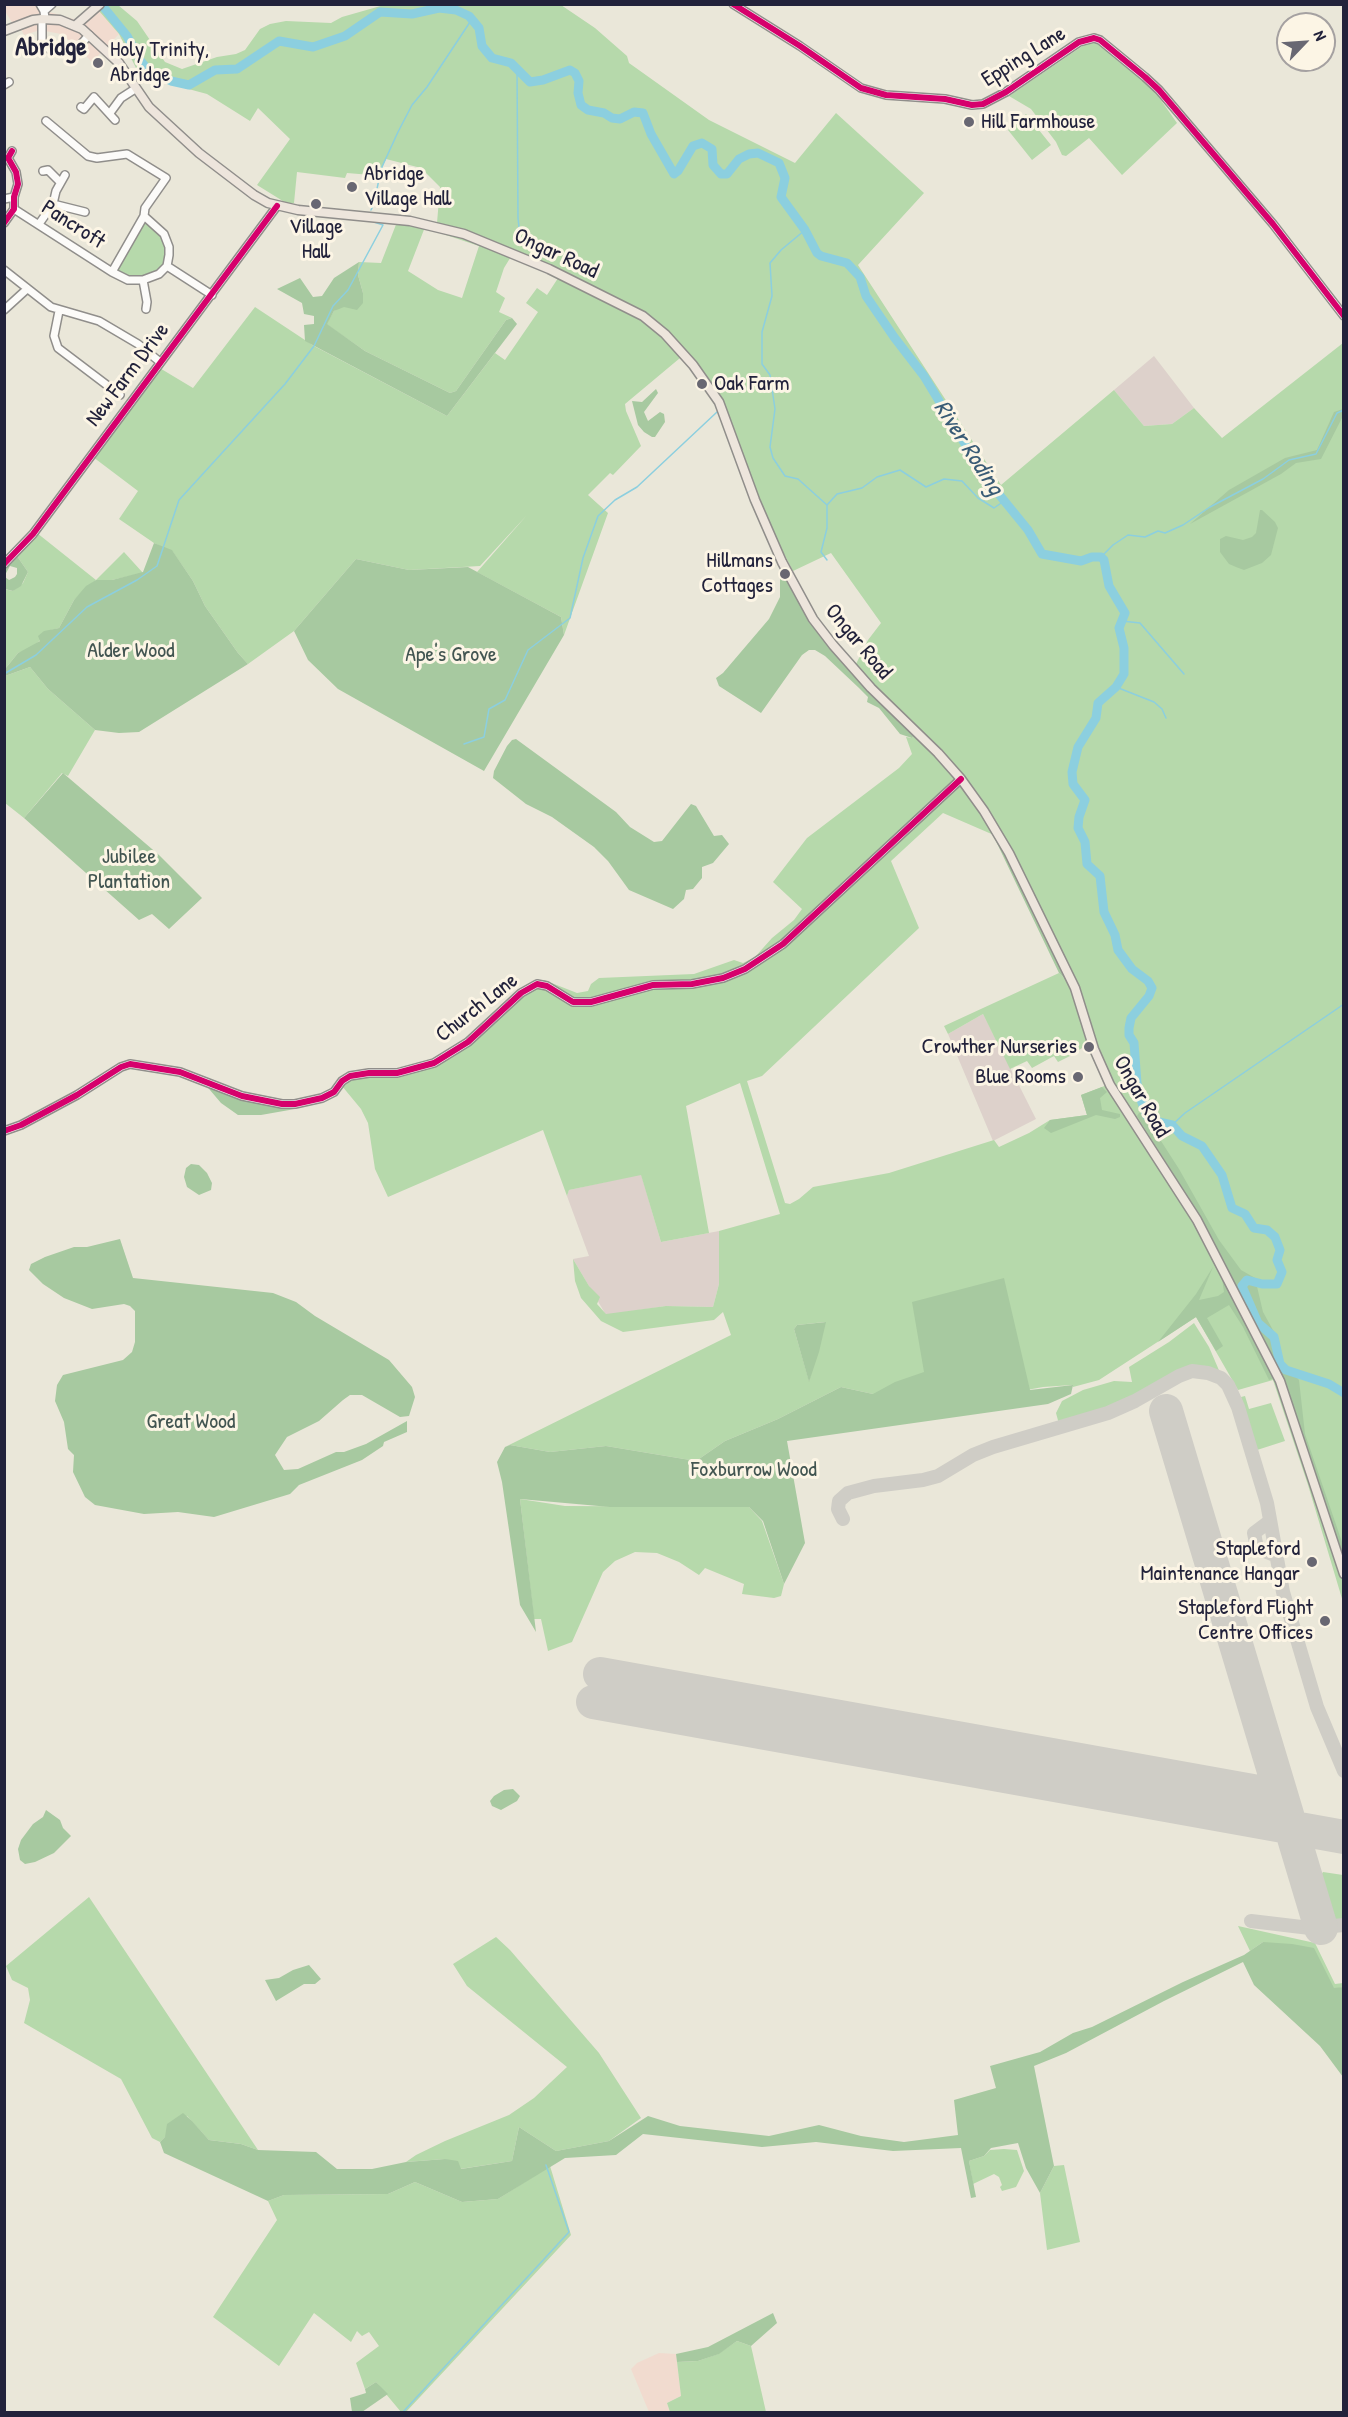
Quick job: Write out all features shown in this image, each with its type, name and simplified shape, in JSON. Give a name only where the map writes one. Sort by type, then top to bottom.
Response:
[{"type":"main road","points":[[4,31],[33,20],[43,13],[76,25],[98,6]]},
{"type":"main road","name":"Ongar Road","points":[[76,25],[89,34],[119,63],[149,107],[199,153],[254,195],[277,206],[410,221],[464,234],[549,269],[643,316],[665,334],[693,365],[719,402],[755,500],[782,562],[813,619],[871,688],[939,753],[961,779],[994,828],[1031,895],[1075,988],[1094,1049],[1110,1085],[1197,1220],[1275,1372],[1344,1574]]},
{"type":"street","points":[[49,49],[42,42],[43,13],[52,4]]},
{"type":"street","name":"Epping Lane","points":[[733,4],[861,88],[886,95],[945,99],[972,105],[983,104],[1006,92],[1079,42],[1094,38],[1100,40],[1159,90],[1273,224],[1344,316]]},
{"type":"street","points":[[70,57],[89,34]]},
{"type":"street","points":[[110,113],[121,98],[135,89]]},
{"type":"street","points":[[81,107],[84,109],[94,97],[115,120]]},
{"type":"street","name":"Pancroft","points":[[46,121],[88,156],[97,158],[128,154],[166,178],[146,208],[144,216],[112,272]]},
{"type":"street","points":[[5,220],[14,209],[18,180],[8,158],[12,151]]},
{"type":"street","points":[[39,224],[53,204],[63,179],[48,170],[43,171]]},
{"type":"street","points":[[4,199],[14,197]]},
{"type":"street","points":[[53,204],[85,212]]},
{"type":"street","name":"New Farm Drive","points":[[4,564],[33,534],[277,206]]},
{"type":"street","name":"Pancroft","points":[[14,209],[112,272],[128,280],[143,280]]},
{"type":"street","points":[[144,216],[160,228],[169,247],[167,266],[159,274],[143,280],[147,300],[146,309]]},
{"type":"street","points":[[167,266],[212,296]]},
{"type":"street","points":[[4,270],[44,303],[59,311],[99,321],[138,344],[160,362]]},
{"type":"street","points":[[4,310],[27,289]]},
{"type":"street","points":[[59,311],[54,336],[58,348],[120,395]]},
{"type":"street","name":"Church Lane","points":[[4,1131],[21,1125],[130,1064],[180,1072],[242,1096],[282,1104],[295,1104],[322,1098],[333,1092],[342,1081],[350,1076],[397,1073],[434,1063],[468,1042],[521,993],[537,984],[547,986],[573,1002],[591,1002],[653,986],[692,984],[723,978],[745,969],[783,944],[961,779]]},
{"type":"shaded area","points":[[4,5],[36,5],[39,9],[77,20],[98,10],[119,34],[92,62],[61,34],[40,30],[24,35],[20,27],[13,24]]},
{"type":"shaded area","points":[[1154,356],[1194,408],[1172,424],[1144,426],[1114,390]]},
{"type":"shaded area","points":[[983,1014],[1036,1119],[993,1141],[948,1034]]},
{"type":"shaded area","points":[[641,1174],[661,1242],[719,1231],[719,1284],[713,1307],[666,1306],[606,1315],[573,1259],[589,1256],[567,1196],[569,1190]]},
{"type":"shaded area","points":[[659,2353],[676,2354],[681,2396],[667,2403],[670,2412],[649,2412],[631,2369],[637,2363]]},
{"type":"green space","points":[[105,5],[118,5],[137,21],[165,62],[182,69],[245,50],[260,29],[270,24],[286,21],[331,23],[342,17],[384,5],[561,5],[595,28],[627,56],[629,63],[709,120],[795,163],[836,113],[924,193],[858,265],[1001,485],[1114,390],[1144,426],[1172,424],[1194,408],[1222,438],[1343,343],[1343,1602],[1308,1485],[1273,1380],[1238,1390],[1196,1317],[1099,1380],[1073,1387],[1072,1385],[1043,1387],[988,1397],[873,1394],[841,1387],[778,1419],[725,1441],[696,1461],[606,1446],[550,1452],[510,1445],[505,1447],[731,1335],[723,1312],[714,1320],[623,1332],[601,1321],[581,1298],[575,1281],[573,1259],[589,1286],[600,1297],[597,1304],[606,1314],[666,1306],[713,1307],[719,1284],[719,1231],[780,1214],[740,1083],[686,1106],[709,1233],[661,1242],[641,1175],[569,1190],[567,1196],[543,1130],[388,1197],[375,1169],[368,1123],[361,1109],[337,1080],[363,1071],[398,1071],[434,1061],[476,1032],[531,984],[544,980],[577,993],[588,991],[591,984],[599,978],[694,974],[734,960],[743,963],[755,957],[772,938],[794,920],[802,909],[773,882],[807,838],[899,768],[912,754],[906,737],[912,738],[914,734],[856,664],[868,640],[881,623],[831,553],[793,571],[768,523],[724,406],[686,353],[625,404],[641,446],[613,475],[610,473],[588,495],[608,513],[564,635],[561,617],[477,572],[527,515],[480,566],[409,570],[356,559],[294,631],[248,664],[205,606],[193,581],[173,552],[154,543],[119,519],[138,491],[93,457],[158,367],[193,388],[255,307],[314,346],[447,416],[495,353],[505,360],[538,312],[526,303],[537,288],[547,295],[562,272],[515,250],[504,268],[496,292],[505,298],[499,312],[512,318],[506,320],[456,391],[450,393],[365,351],[326,324],[334,311],[363,293],[358,275],[359,262],[381,263],[397,222],[425,227],[408,271],[438,290],[462,298],[479,246],[434,231],[437,223],[440,187],[421,168],[386,159],[382,168],[374,170],[371,175],[347,173],[345,178],[297,172],[294,203],[286,203],[257,185],[290,139],[258,108],[250,121],[207,94],[140,76],[119,34],[99,11]],"holes":[[[943,813],[1003,839],[1089,1023],[1107,1085],[1081,1095],[1087,1115],[1050,1120],[999,1147],[994,1140],[889,1173],[813,1187],[799,1199],[790,1204],[785,1203],[747,1081],[762,1076],[919,928],[891,861]],[[825,1322],[809,1381],[794,1329],[797,1325]]]},
{"type":"green space","points":[[1087,43],[1100,43],[1113,57],[1153,89],[1177,123],[1122,175],[1089,138],[1066,156],[1062,155],[1056,142],[1031,109],[1009,96]]},
{"type":"green space","points":[[1026,114],[1051,145],[1032,160],[1008,130]]},
{"type":"green space","points":[[144,220],[160,231],[167,246],[164,264],[157,272],[144,278],[125,276],[116,270]]},
{"type":"green space","points":[[359,262],[358,275],[363,303],[357,310],[344,307],[334,311],[327,324],[365,351],[450,393],[456,391],[506,320],[512,318],[517,324],[447,416],[305,341],[304,325],[314,324],[314,316],[304,314],[302,303],[277,289],[300,278],[313,297],[322,296],[334,278]]},
{"type":"green space","points":[[656,389],[658,393],[644,412],[648,421],[660,412],[664,414],[665,422],[655,437],[652,437],[638,425],[632,401],[642,402]]},
{"type":"green space","points":[[1343,409],[1343,416],[1321,459],[1296,463],[1281,474],[1190,524],[1229,490],[1285,458],[1317,450],[1334,412]]},
{"type":"green space","points":[[1260,510],[1275,522],[1278,528],[1271,555],[1262,563],[1244,570],[1229,564],[1220,552],[1220,539],[1226,536],[1243,540],[1252,537],[1256,533]]},
{"type":"green space","points":[[37,533],[96,580],[74,600],[59,628],[51,630],[33,647],[18,653],[5,669],[4,589],[13,591],[23,583],[28,572],[17,556]]},
{"type":"green space","name":"Alder Wood","points":[[154,543],[172,550],[193,581],[205,606],[248,664],[139,732],[119,733],[95,730],[48,689],[30,667],[5,676],[5,669],[18,653],[40,641],[38,636],[44,631],[59,628],[74,600],[86,586],[96,580],[112,580],[143,572]]},
{"type":"green space","points":[[124,552],[143,573],[112,580],[96,580]]},
{"type":"green space","points":[[17,556],[28,572],[21,586],[13,591],[5,589],[5,577],[9,580],[15,577],[17,568],[10,566],[5,575],[4,567]]},
{"type":"green space","name":"Ape's Grove","points":[[356,559],[409,570],[468,567],[561,617],[564,635],[484,771],[338,689],[308,660],[294,631]]},
{"type":"green space","points":[[780,566],[803,605],[914,735],[912,738],[900,734],[879,708],[867,702],[868,697],[859,688],[825,656],[815,650],[809,650],[802,655],[761,713],[719,686],[716,678],[723,673],[769,619],[780,597]]},
{"type":"green space","points":[[30,667],[48,689],[95,730],[68,776],[62,773],[24,818],[5,803],[5,676]]},
{"type":"green space","points":[[516,739],[616,812],[630,827],[654,842],[662,841],[691,804],[696,806],[714,836],[722,835],[729,844],[713,863],[702,867],[702,878],[693,889],[686,890],[684,899],[673,909],[629,890],[608,861],[594,847],[552,817],[526,804],[493,778],[494,771],[507,746]]},
{"type":"green space","name":"Jubilee Plantation","points":[[63,773],[159,855],[202,898],[169,929],[152,914],[139,920],[24,818]]},
{"type":"green space","points":[[993,835],[999,838],[1070,984],[1059,973]]},
{"type":"green space","points":[[1059,973],[1070,984],[1090,1042],[1074,1054],[1058,1062],[1054,1056],[1032,1068],[1027,1061],[1010,1069],[983,1014],[948,1034],[944,1026]]},
{"type":"green space","points":[[204,1083],[242,1100],[295,1109],[261,1115],[238,1115],[221,1103]]},
{"type":"green space","points":[[1102,1087],[1107,1092],[1100,1098],[1102,1110],[1120,1114],[1120,1117],[1115,1119],[1096,1115],[1051,1133],[1044,1128],[1050,1120],[1087,1115],[1081,1095]]},
{"type":"green space","points":[[1143,1113],[1179,1169],[1219,1240],[1241,1270],[1255,1278],[1263,1312],[1279,1341],[1283,1362],[1299,1380],[1305,1434],[1343,1545],[1343,1557],[1294,1407],[1274,1358],[1203,1221],[1137,1116]]},
{"type":"green space","points":[[191,1164],[199,1165],[207,1173],[212,1183],[211,1190],[199,1195],[187,1187],[184,1177],[186,1168]]},
{"type":"green space","name":"Great Wood","points":[[120,1239],[133,1278],[273,1293],[296,1302],[315,1316],[389,1360],[412,1387],[415,1397],[409,1416],[400,1417],[362,1395],[350,1395],[319,1421],[287,1437],[275,1455],[284,1470],[298,1469],[336,1452],[344,1452],[366,1444],[407,1421],[407,1432],[384,1442],[383,1446],[362,1460],[299,1485],[290,1494],[214,1517],[178,1512],[144,1514],[95,1505],[85,1497],[73,1472],[74,1455],[68,1449],[64,1422],[55,1401],[57,1385],[63,1375],[123,1360],[132,1352],[135,1342],[135,1311],[124,1304],[92,1309],[64,1298],[43,1284],[29,1270],[31,1264],[74,1247],[87,1247]]},
{"type":"green space","points":[[1214,1258],[1274,1378],[1269,1380],[1243,1327],[1229,1305],[1207,1318],[1223,1346],[1216,1351],[1196,1317],[1158,1342],[1196,1294],[1213,1267],[1199,1300],[1218,1296],[1224,1292],[1222,1278],[1211,1259]]},
{"type":"green space","name":"Foxburrow Wood","points":[[1004,1278],[1030,1390],[1073,1385],[1071,1394],[1048,1404],[787,1441],[805,1543],[784,1584],[763,1521],[749,1507],[610,1507],[520,1499],[536,1632],[520,1605],[497,1462],[505,1447],[510,1445],[550,1452],[606,1446],[696,1461],[725,1441],[778,1419],[841,1387],[873,1394],[895,1382],[924,1372],[912,1302]]},
{"type":"green space","points":[[826,1322],[809,1382],[794,1329],[797,1325]]},
{"type":"green space","points":[[1194,1323],[1209,1347],[1221,1375],[1206,1367],[1192,1367],[1156,1382],[1119,1404],[1059,1424],[1056,1413],[1062,1401],[1083,1390],[1114,1381],[1132,1382],[1129,1367]]},
{"type":"green space","points":[[1245,1396],[1249,1409],[1271,1403],[1285,1441],[1257,1450],[1241,1397]]},
{"type":"green space","points":[[520,1499],[565,1506],[749,1507],[762,1521],[784,1584],[781,1596],[774,1598],[742,1594],[744,1584],[705,1568],[699,1575],[679,1562],[657,1553],[635,1552],[615,1561],[603,1572],[572,1642],[548,1651],[541,1619],[534,1619]]},
{"type":"green space","points":[[513,1789],[520,1796],[517,1801],[501,1810],[492,1806],[490,1801],[494,1796],[504,1790]]},
{"type":"green space","points":[[46,1810],[60,1820],[63,1828],[71,1836],[54,1853],[25,1864],[20,1860],[18,1849],[21,1840],[33,1824],[43,1817]]},
{"type":"green space","points":[[1323,1872],[1343,1875],[1343,1923],[1335,1924],[1321,1875]]},
{"type":"green space","points":[[89,1897],[258,2150],[241,2144],[209,2140],[187,2116],[160,2142],[152,2138],[121,2079],[24,2023],[30,2000],[28,1988],[12,1980],[6,1966]]},
{"type":"green space","points":[[1238,1926],[1315,1943],[1335,1984],[1343,1983],[1343,1987],[1335,1989],[1263,1942],[1250,1951]]},
{"type":"green space","points":[[496,1937],[510,1950],[599,2053],[641,2118],[609,2141],[556,2151],[519,2127],[512,2161],[460,2169],[445,2159],[406,2162],[445,2141],[509,2115],[534,2098],[567,2067],[467,1986],[453,1964]]},
{"type":"green space","points":[[1263,1942],[1314,1948],[1334,1988],[1343,1987],[1343,2077],[1320,2046],[1254,1985],[1243,1962],[1066,2053],[1034,2066],[1054,2166],[1040,2193],[1026,2168],[1018,2143],[991,2148],[984,2156],[969,2161],[976,2197],[971,2198],[961,2148],[893,2151],[816,2142],[762,2147],[643,2134],[616,2155],[565,2158],[498,2199],[462,2202],[415,2182],[388,2194],[284,2195],[268,2201],[164,2153],[160,2142],[165,2137],[167,2124],[183,2113],[209,2140],[241,2144],[258,2150],[316,2152],[337,2169],[372,2169],[406,2162],[445,2159],[458,2161],[461,2169],[512,2161],[519,2127],[556,2151],[609,2141],[648,2116],[680,2126],[769,2136],[819,2125],[861,2136],[904,2142],[958,2135],[954,2100],[996,2088],[990,2066],[1040,2052],[1073,2033],[1092,2027],[1244,1955]]},
{"type":"green space","points":[[309,1965],[321,1979],[315,1984],[304,1984],[276,2001],[265,1980],[279,1978]]},
{"type":"green space","points":[[990,2150],[1017,2150],[1024,2171],[1016,2187],[1002,2191],[999,2177],[994,2174],[973,2184],[969,2161],[984,2156]]},
{"type":"green space","points":[[1064,2165],[1080,2242],[1047,2250],[1040,2193],[1054,2166]]},
{"type":"green space","points":[[550,2166],[571,2235],[406,2412],[401,2412],[376,2382],[365,2389],[356,2363],[379,2346],[369,2332],[362,2336],[357,2331],[351,2342],[314,2313],[279,2366],[213,2317],[277,2220],[268,2201],[284,2195],[388,2194],[415,2182],[462,2202],[498,2199]]},
{"type":"green space","points":[[773,2313],[777,2323],[751,2346],[737,2341],[719,2354],[698,2361],[677,2362],[676,2354],[708,2347]]},
{"type":"green space","points":[[737,2341],[751,2346],[766,2412],[670,2412],[667,2403],[681,2396],[677,2362],[698,2361],[718,2354]]},
{"type":"green space","points":[[376,2382],[388,2394],[362,2412],[352,2412],[350,2398],[366,2393],[365,2389]]},
{"type":"waterway","name":"River Roding","points":[[101,4],[127,36],[148,70],[171,81],[189,85],[215,70],[237,69],[279,41],[313,47],[345,36],[380,12],[412,14],[439,8],[456,10],[469,16],[479,28],[482,46],[492,58],[511,63],[530,82],[543,80],[570,70],[575,73],[579,81],[578,93],[581,105],[588,110],[620,119],[634,112],[643,113],[651,134],[674,174],[693,146],[702,143],[712,149],[713,165],[721,174],[727,174],[739,159],[749,154],[758,153],[779,163],[785,178],[781,197],[805,230],[817,253],[847,263],[860,277],[866,296],[924,376],[965,444],[971,460],[1028,530],[1042,554],[1081,561],[1092,557],[1101,557],[1104,560],[1109,586],[1125,613],[1119,628],[1124,648],[1124,674],[1116,687],[1098,703],[1096,718],[1078,747],[1072,772],[1073,784],[1085,800],[1078,828],[1085,842],[1087,864],[1100,876],[1104,912],[1115,935],[1118,950],[1132,969],[1148,981],[1152,988],[1149,996],[1131,1018],[1129,1028],[1129,1035],[1134,1043],[1137,1083],[1141,1100],[1147,1116],[1172,1125],[1182,1136],[1202,1146],[1222,1175],[1232,1208],[1245,1214],[1254,1228],[1267,1230],[1275,1237],[1280,1250],[1277,1260],[1282,1272],[1277,1284],[1262,1284],[1247,1280],[1242,1286],[1258,1323],[1274,1337],[1280,1364],[1286,1370],[1329,1384],[1344,1393]]},
{"type":"waterway","points":[[371,210],[381,169],[412,105],[427,87],[472,19]]},
{"type":"waterway","points":[[517,69],[518,218],[521,245]]},
{"type":"waterway","points":[[4,674],[36,655],[87,607],[137,580],[157,566],[179,500],[285,384],[314,346],[333,306],[348,290],[383,225],[374,222]]},
{"type":"waterway","points":[[805,230],[781,250],[770,263],[772,296],[762,332],[762,364],[770,375],[775,409],[770,447],[773,458],[785,476],[798,479],[827,505],[827,528],[821,552],[827,560]]},
{"type":"waterway","points":[[1101,557],[1128,535],[1145,537],[1158,531],[1165,533],[1263,479],[1289,460],[1316,454],[1337,413],[1344,410]]},
{"type":"waterway","points":[[464,744],[484,737],[489,709],[505,700],[528,650],[570,618],[583,558],[598,516],[615,500],[637,487],[717,412]]},
{"type":"waterway","points":[[827,505],[837,494],[862,488],[877,477],[900,470],[926,487],[944,479],[962,481],[978,498],[994,508],[1004,501]]},
{"type":"waterway","points":[[1122,621],[1140,623],[1184,674]]},
{"type":"waterway","points":[[1116,687],[1154,702],[1162,709],[1166,718]]},
{"type":"waterway","points":[[1172,1125],[1185,1113],[1344,1004]]},
{"type":"waterway","points":[[403,2412],[569,2232],[546,2165]]},
{"type":"taxiway","points":[[843,1519],[838,1509],[839,1501],[848,1493],[874,1486],[938,1476],[973,1455],[993,1447],[1108,1413],[1192,1371],[1208,1373],[1221,1378],[1228,1385],[1238,1407],[1267,1503],[1283,1592],[1317,1707],[1344,1771]]},
{"type":"taxiway","points":[[1270,1521],[1254,1533],[1257,1548],[1277,1556]]},
{"type":"taxiway","points":[[1251,1921],[1310,1928],[1344,1925]]},
{"type":"runway","points":[[1166,1411],[1321,1928]]},
{"type":"runway","points":[[600,1674],[1275,1795]]},
{"type":"runway","points":[[593,1702],[1344,1837]]},
{"type":"cycle path","points":[[733,4],[861,88],[886,95],[945,99],[972,105],[983,104],[1006,92],[1079,42],[1094,38],[1100,40],[1159,90],[1273,224],[1344,316]]},
{"type":"cycle path","points":[[4,223],[14,209],[14,197],[18,184],[16,172],[8,158],[12,151]]},
{"type":"cycle path","points":[[4,564],[33,534],[277,206]]},
{"type":"cycle path","points":[[4,1131],[21,1125],[130,1064],[180,1072],[242,1096],[282,1104],[295,1104],[322,1098],[334,1092],[342,1081],[350,1076],[397,1073],[434,1063],[468,1042],[521,993],[537,984],[547,986],[573,1002],[591,1002],[653,985],[692,984],[723,978],[745,969],[783,944],[961,779]]},
{"type":"place","name":"Holy Trinity, Abridge","points":[[98,63]]},
{"type":"place","name":"Hill Farmhouse","points":[[969,122]]},
{"type":"place","name":"Abridge Village Hall","points":[[352,187]]},
{"type":"place","name":"Village Hall","points":[[316,204]]},
{"type":"place","name":"Oak Farm","points":[[702,384]]},
{"type":"place","name":"Hillmans Cottages","points":[[785,574]]},
{"type":"place","name":"Crowther Nurseries","points":[[1089,1047]]},
{"type":"place","name":"Blue Rooms","points":[[1078,1077]]},
{"type":"place","name":"Stapleford Maintenance Hangar","points":[[1312,1562]]},
{"type":"place","name":"Stapleford Flight Centre Offices","points":[[1325,1621]]},
{"type":"district","name":"Abridge","points":[[51,48]]}]
